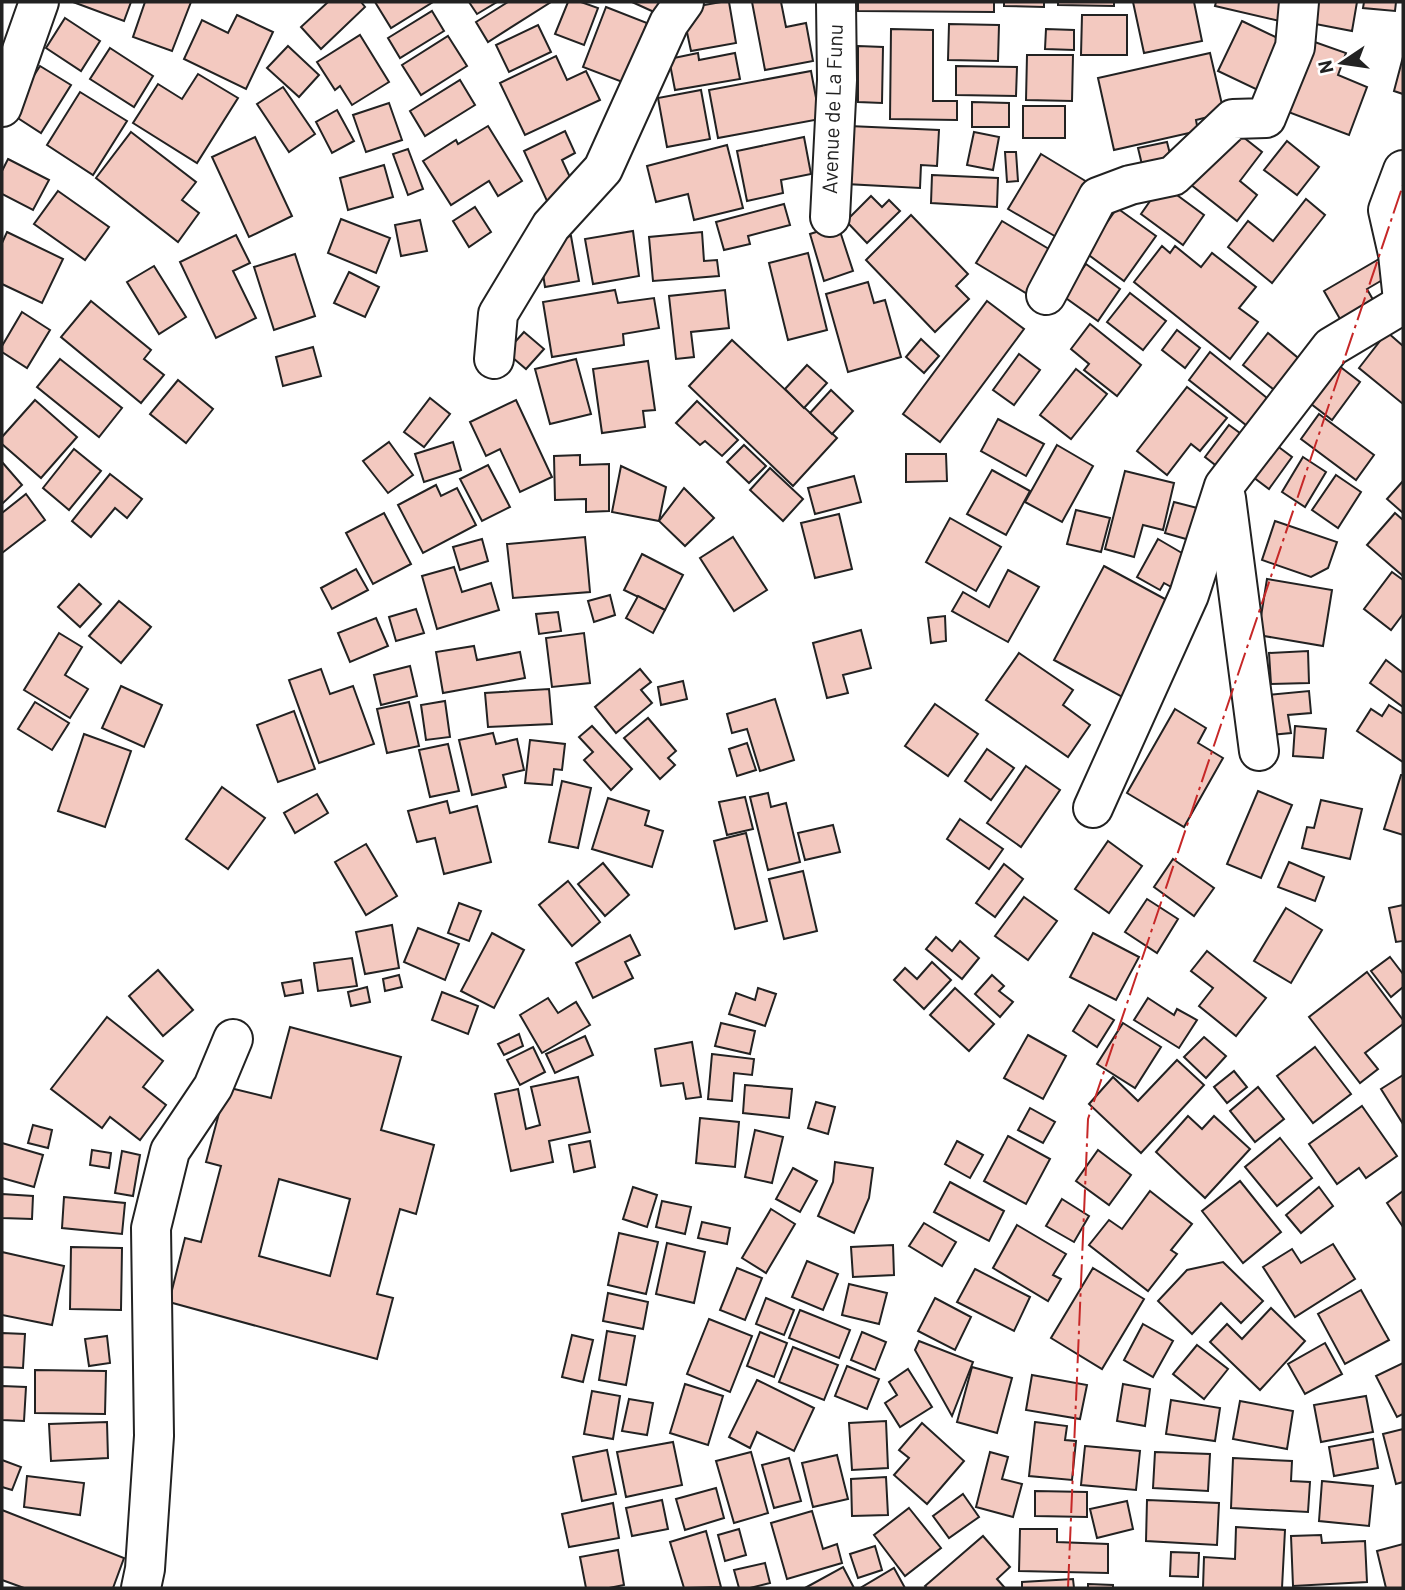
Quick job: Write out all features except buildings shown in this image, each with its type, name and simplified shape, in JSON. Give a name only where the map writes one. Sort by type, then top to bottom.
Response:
[{"type":"street","points":[[2,107],[38,2]]},
{"type":"street","points":[[494,359],[498,314],[551,226],[603,169],[669,23],[684,2]]},
{"type":"street","name":"Avenue de La Funu","points":[[830,217],[837,80],[836,2]]},
{"type":"street","points":[[1046,295],[1098,197],[1130,185],[1173,176],[1233,119],[1265,118],[1295,47],[1299,2]]},
{"type":"street","points":[[1093,808],[1189,595],[1224,485],[1331,347],[1403,302],[1398,254],[1388,209],[1403,170]]},
{"type":"street","points":[[1224,485],[1259,751]]},
{"type":"street","points":[[141,1588],[145,1569],[154,1436],[151,1228],[170,1151],[213,1087],[233,1039]]},
{"type":"power","points":[[1068,1588],[1088,1119],[1403,185]]}]
